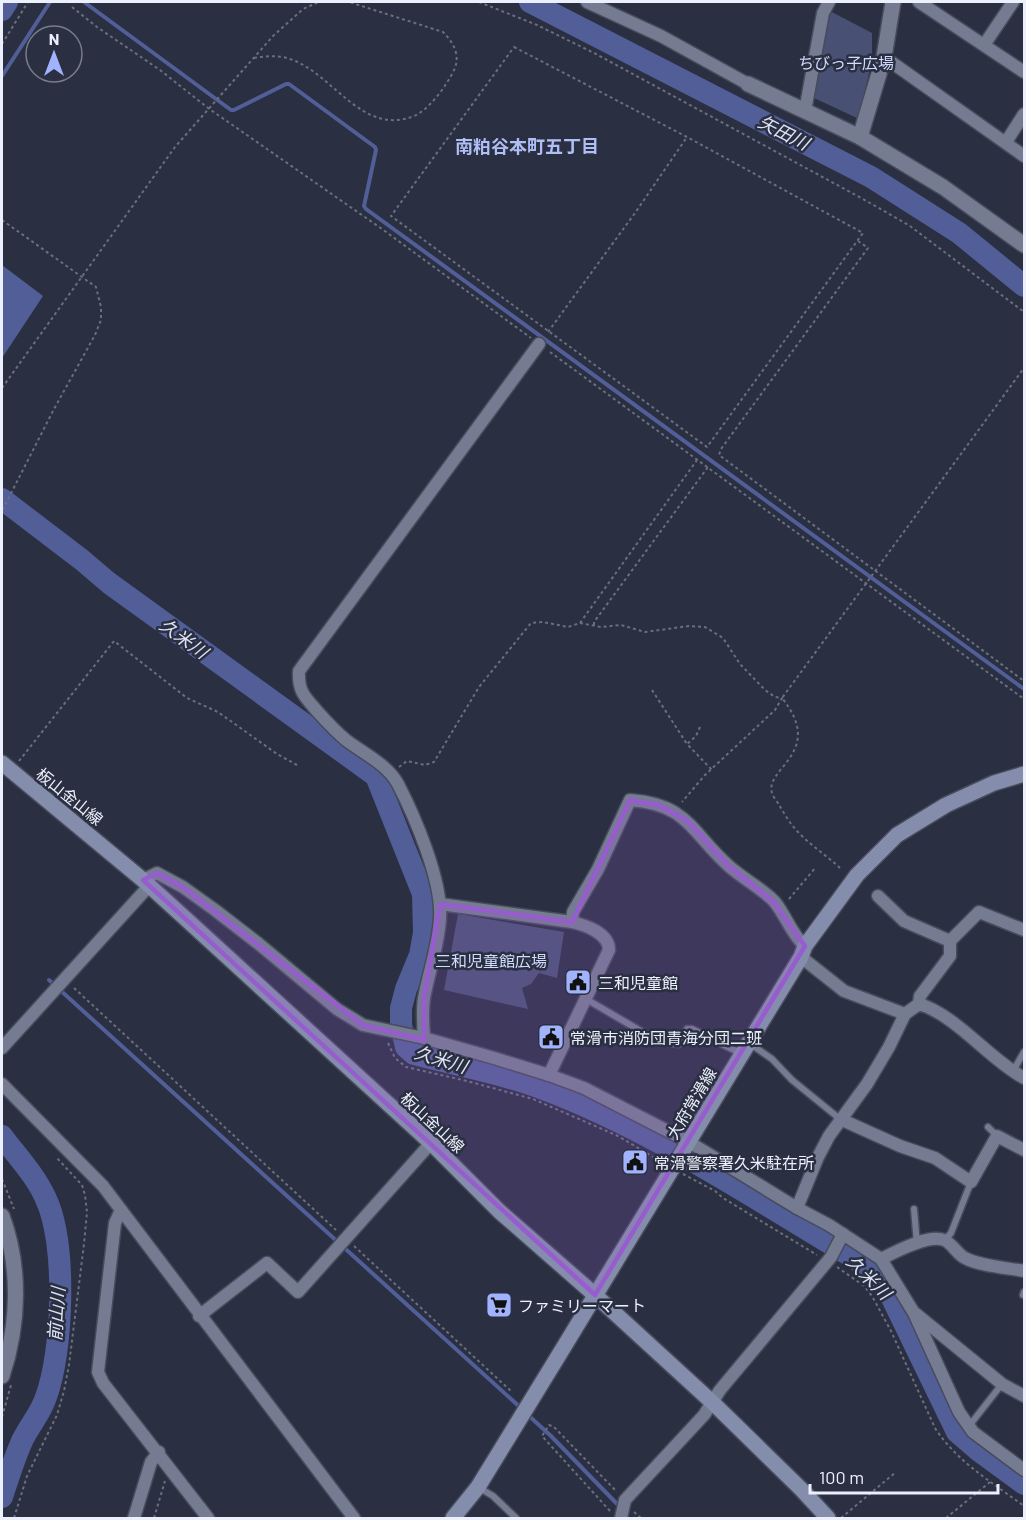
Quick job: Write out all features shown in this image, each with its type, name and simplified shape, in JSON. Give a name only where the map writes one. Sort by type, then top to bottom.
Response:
[{"type":"main road","name":"板山金山線","points":[[6,767],[146,883],[431,1143],[499,1211],[596,1295],[713,1403],[828,1518]]},
{"type":"main road","name":"大府常滑線","points":[[453,1518],[478,1487],[803,952],[857,875],[897,835],[946,805],[994,783],[1024,774]]},
{"type":"street","points":[[587,2],[661,36],[748,84],[860,138],[943,187],[1023,242]]},
{"type":"street","points":[[805,111],[823,13],[829,2]]},
{"type":"street","points":[[860,138],[884,57],[893,2]]},
{"type":"street","points":[[984,45],[1013,2]]},
{"type":"street","points":[[926,4],[1024,72]]},
{"type":"street","points":[[884,57],[1024,156]]},
{"type":"street","points":[[1006,142],[1024,114]]},
{"type":"street","points":[[424,1038],[422,1018],[424,998],[440,919],[438,884],[412,812],[393,775],[345,739],[325,720],[300,689],[299,671],[539,344]]},
{"type":"street","points":[[572,922],[573,912],[598,869],[630,800],[646,801],[674,811],[688,821],[729,872],[757,884],[780,910],[803,952],[843,991],[905,1014]]},
{"type":"street","points":[[2,1048],[65,980],[146,883],[157,873],[183,887],[259,944],[337,1009],[363,1025],[424,1038],[549,1075],[584,1088],[689,1142],[841,1237],[882,1259],[914,1312],[959,1413],[969,1427],[987,1444],[1024,1470]]},
{"type":"street","points":[[878,896],[904,921],[950,941]]},
{"type":"street","points":[[440,904],[572,922],[587,926],[609,945],[609,950],[549,1075]]},
{"type":"street","points":[[797,1208],[818,1157],[840,1119],[880,1063],[905,1014],[919,1004],[920,996],[950,956],[950,941],[980,912],[1024,930]]},
{"type":"street","points":[[919,1004],[927,1006],[954,1024],[1024,1078]]},
{"type":"street","points":[[2,1084],[102,1186],[354,1518]]},
{"type":"street","points":[[840,1119],[879,1138],[935,1158],[971,1182],[992,1132],[1024,1150]]},
{"type":"street","points":[[199,1316],[267,1263],[298,1292],[431,1143]]},
{"type":"street","points":[[121,1210],[115,1223],[98,1372],[103,1383],[159,1452],[208,1518]]},
{"type":"street","points":[[2,1216],[14,1329],[2,1376]]},
{"type":"street","points":[[621,1517],[625,1500],[704,1415],[720,1390],[829,1259],[841,1237]]},
{"type":"street","points":[[882,1259],[905,1247],[937,1239],[945,1240],[965,1258],[1003,1268],[1024,1270]]},
{"type":"street","points":[[914,1312],[1002,1384],[1024,1396]]},
{"type":"street","points":[[134,1518],[151,1462],[159,1452]]},
{"type":"lane","points":[[586,999],[661,1042],[679,1044],[687,1029],[692,1029],[772,1059],[792,1080],[840,1119]]},
{"type":"lane","points":[[1013,1071],[1024,1052]]},
{"type":"lane","points":[[945,1240],[951,1233],[971,1182]]},
{"type":"lane","points":[[914,1209],[917,1244]]},
{"type":"lane","points":[[969,1427],[1002,1384]]},
{"type":"lane","points":[[478,1487],[493,1496],[516,1518]]},
{"type":"path","points":[[2,44],[28,2]]},
{"type":"path","points":[[2,388],[175,147],[293,16],[319,2]]},
{"type":"path","points":[[254,58],[281,57],[297,62],[375,118],[398,120],[419,114],[429,106],[452,74],[457,63],[452,41],[443,32],[349,2]]},
{"type":"path","points":[[479,2],[537,25],[596,54],[863,199],[910,226],[1024,312]]},
{"type":"path","points":[[72,7],[160,70],[208,108],[382,229],[1024,699]]},
{"type":"path","points":[[514,47],[687,138],[863,233],[707,447],[391,216],[514,47]]},
{"type":"path","points":[[539,344],[687,138]]},
{"type":"path","points":[[2,220],[96,287],[99,293],[101,320],[2,511]]},
{"type":"path","points":[[858,241],[868,248],[721,449],[719,455],[1024,681]]},
{"type":"path","points":[[674,811],[711,770],[775,710],[865,583],[1024,368]]},
{"type":"path","points":[[580,623],[697,460]]},
{"type":"path","points":[[593,626],[708,467]]},
{"type":"path","points":[[393,775],[407,761],[425,765],[434,762],[479,687],[531,623],[543,622],[568,627],[580,623],[593,626],[621,625],[645,632],[689,627],[711,629],[723,638],[740,664],[765,690],[775,697],[783,698],[792,710],[797,722],[798,734],[794,753],[772,782],[772,794],[792,826],[840,868]]},
{"type":"path","points":[[6,767],[114,641],[188,698],[218,712],[277,754],[297,765]]},
{"type":"path","points":[[651,690],[687,744],[711,770]]},
{"type":"path","points":[[687,744],[696,736],[700,728]]},
{"type":"path","points":[[780,910],[816,867]]},
{"type":"path","points":[[65,980],[512,1392]]},
{"type":"path","points":[[386,1031],[386,1037],[395,1058],[406,1067],[508,1091],[556,1108],[618,1136],[672,1169],[716,1191],[723,1198],[829,1259],[864,1286],[872,1296],[891,1331],[935,1428],[943,1440],[954,1453],[1024,1506]]},
{"type":"path","points":[[14,1518],[27,1476],[53,1425],[64,1391],[87,1212],[82,1185],[50,1151]]},
{"type":"path","points":[[621,1517],[613,1514],[542,1436],[549,1425],[554,1427],[640,1518]]},
{"type":"path","points":[[154,1518],[166,1474],[170,1468]]},
{"type":"path","points":[[840,1518],[896,1472]]},
{"type":"path","points":[[946,1518],[990,1481]]},
{"type":"highlighted area","points":[[630,800],[659,805],[688,821],[729,866],[774,902],[805,946],[595,1295],[143,880],[157,873],[183,887],[363,1025],[424,1040],[424,998],[440,904],[572,922]]},
{"type":"green space","name":"ちびっ子広場","points":[[828,10],[872,33],[872,59],[859,119],[814,98]]},
{"type":"green space","name":"三和児童館広場","points":[[458,914],[564,932],[557,978],[539,973],[531,984],[522,988],[528,1009],[444,990]]},
{"type":"shaded area","points":[[2,265],[43,296],[2,358]]},
{"type":"waterway","name":"久米川","points":[[2,10],[7,2]]},
{"type":"waterway","points":[[2,76],[50,2]]},
{"type":"waterway","points":[[84,2],[231,110],[289,84],[375,147],[364,206],[366,209],[1024,689]]},
{"type":"waterway","name":"矢田川","points":[[530,2],[871,177],[959,233],[1024,286]]},
{"type":"waterway","name":"久米川","points":[[2,499],[109,583],[376,776],[423,894],[424,933],[420,955],[401,1008],[401,1025],[406,1047],[414,1054],[523,1082],[580,1104],[661,1143],[856,1259],[878,1277],[889,1292],[957,1432],[1024,1484]]},
{"type":"waterway","points":[[49,980],[522,1409]]},
{"type":"waterway","name":"前山川","points":[[2,1136],[32,1174],[46,1199],[53,1219],[60,1269],[59,1326],[52,1377],[41,1409],[22,1441],[2,1497]]},
{"type":"waterway","points":[[528,1415],[620,1507]]},
{"type":"place","name":"三和児童館","points":[[578,982]]},
{"type":"place","name":"常滑市消防団青海分団二班","points":[[551,1037]]},
{"type":"place","name":"常滑警察署久米駐在所","points":[[635,1162]]},
{"type":"place","name":"ファミリーマート","points":[[499,1305]]},
{"type":"district","name":"南粕谷本町五丁目","points":[[527,146]]}]
